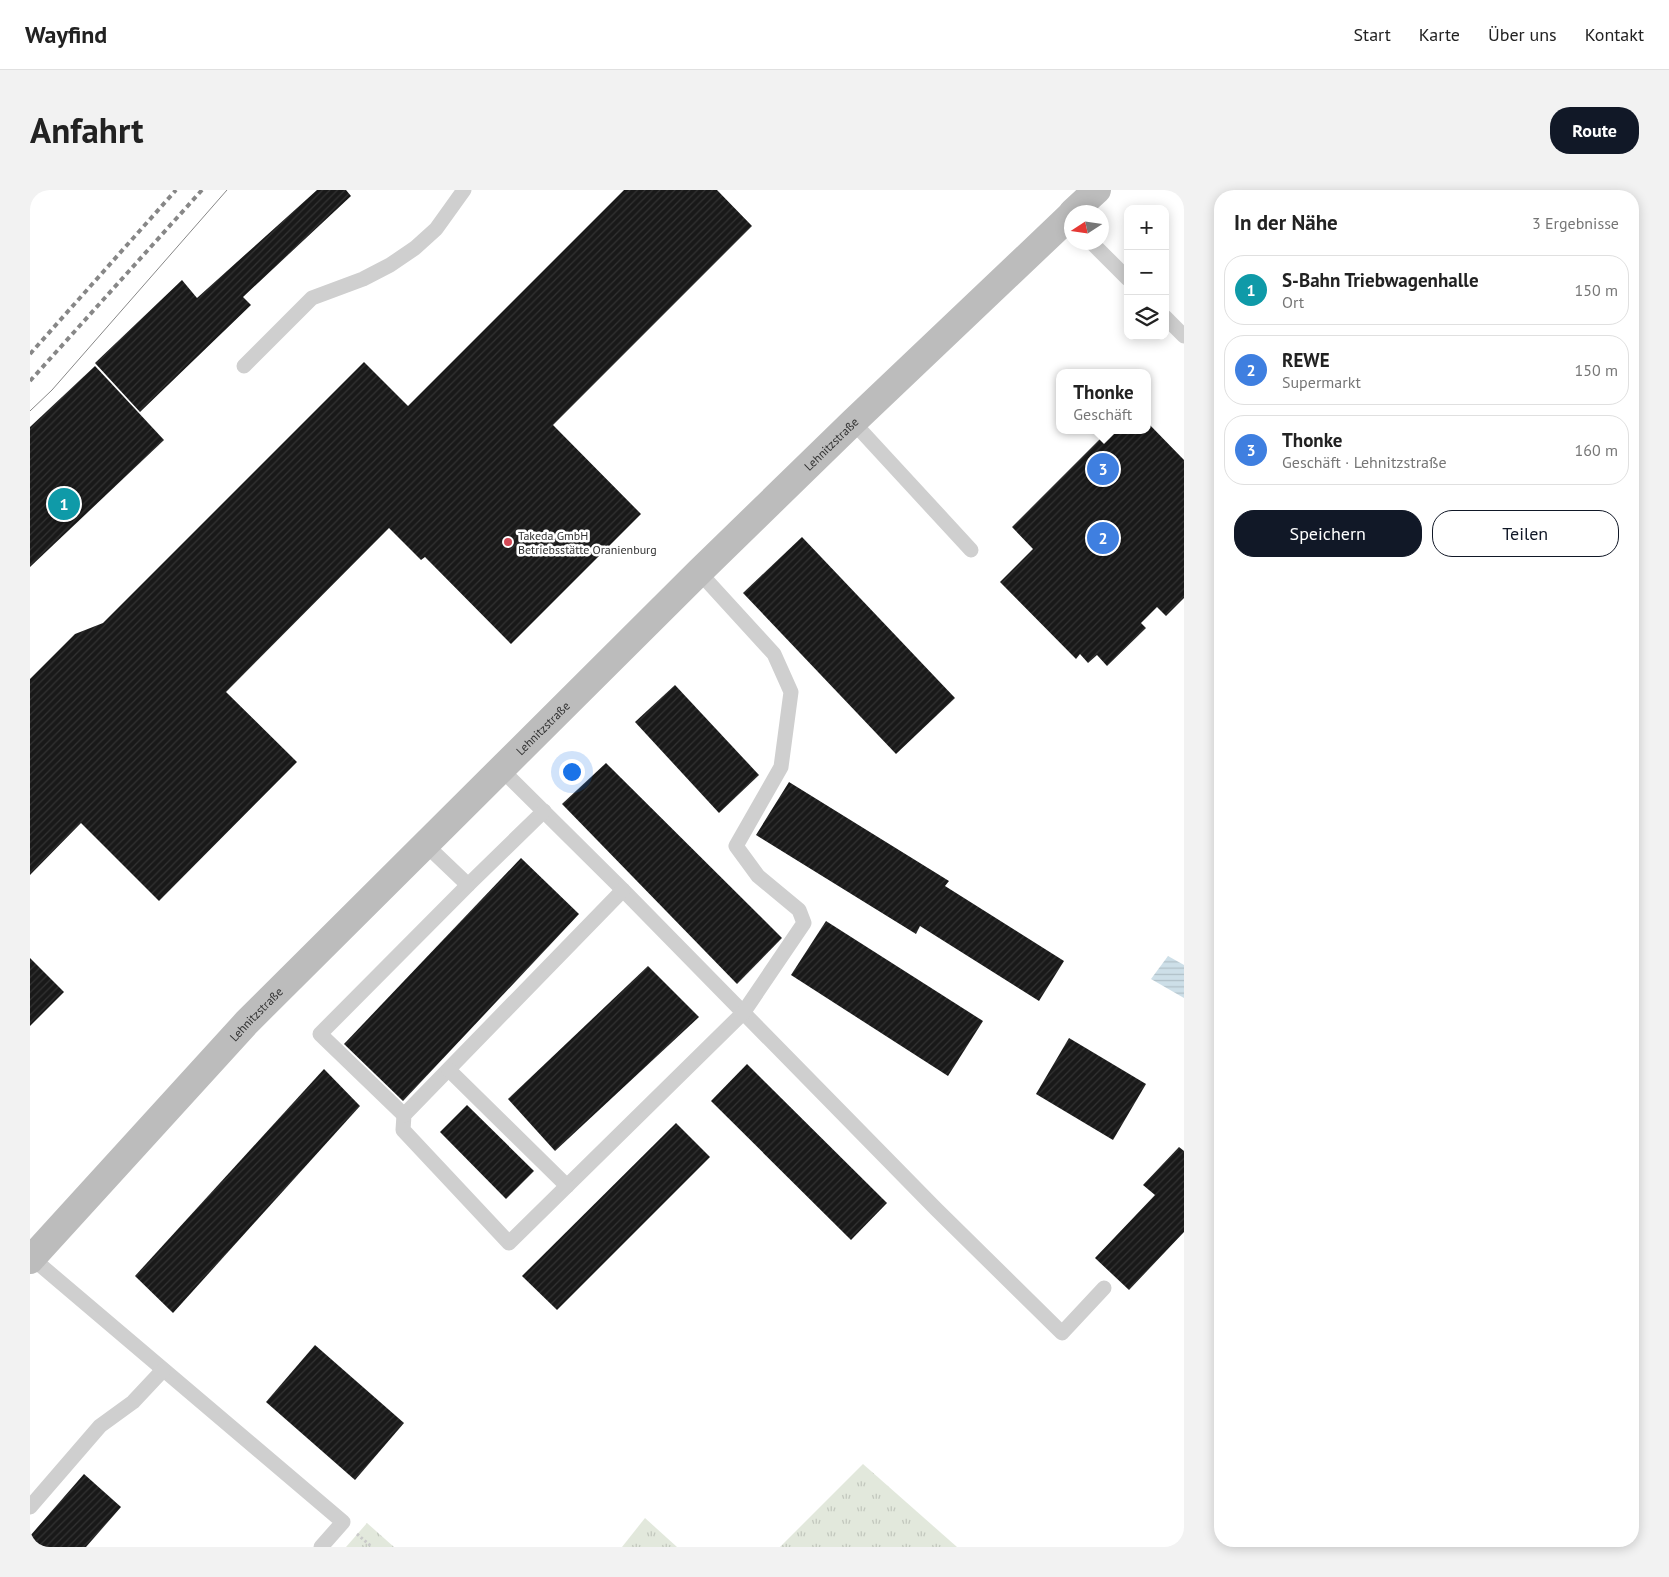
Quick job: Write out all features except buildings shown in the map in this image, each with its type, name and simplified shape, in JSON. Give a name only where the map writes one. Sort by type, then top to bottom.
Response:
[{"type":"main road","name":"Lehnitzstraße","points":[[1082,205],[1097,190]]},
{"type":"main road","name":"Lehnitzstraße","points":[[31,1259],[248,1022],[425,844],[853,422],[1064,223]]},
{"type":"lane","points":[[244,366],[312,298],[363,279],[390,265],[415,248],[436,228],[464,190]]},
{"type":"lane","points":[[1099,250],[1124,275]]},
{"type":"lane","points":[[1169,322],[1184,336]]},
{"type":"lane","points":[[853,422],[971,550]]},
{"type":"lane","points":[[623,890],[404,1115],[403,1130],[509,1243],[743,1014],[804,923],[799,910],[758,876],[736,846],[781,766],[791,692],[774,654],[699,572]]},
{"type":"lane","points":[[501,770],[623,890],[936,1209],[1062,1333],[1104,1288]]},
{"type":"lane","points":[[404,1115],[320,1034],[544,811]]},
{"type":"lane","points":[[425,844],[468,885]]},
{"type":"lane","points":[[449,1070],[567,1186]]},
{"type":"lane","points":[[31,1259],[343,1522],[321,1547]]},
{"type":"lane","points":[[30,1507],[100,1426],[133,1402],[163,1370]]},
{"type":"green space","points":[[863,1464],[957,1547],[780,1547]]},
{"type":"green space","points":[[645,1518],[677,1547],[622,1547]]},
{"type":"green space","points":[[367,1523],[394,1547],[346,1547]]},
{"type":"shaded area","points":[[1168,956],[1184,965],[1184,998],[1151,979]]},
{"type":"tram line","points":[[30,411],[52,390],[227,190]]},
{"type":"railway","points":[[30,354],[176,190]]},
{"type":"railway","points":[[30,381],[202,190]]},
{"type":"place","name":"Thonke","points":[[1103,469]]},
{"type":"place","name":"S-Bahn Triebwagenhalle","points":[[64,504]]},
{"type":"place","name":"REWE","points":[[1103,538]]},
{"type":"place","name":"Takeda GmbH Betriebsstätte Oranienburg","points":[[508,542]]}]
